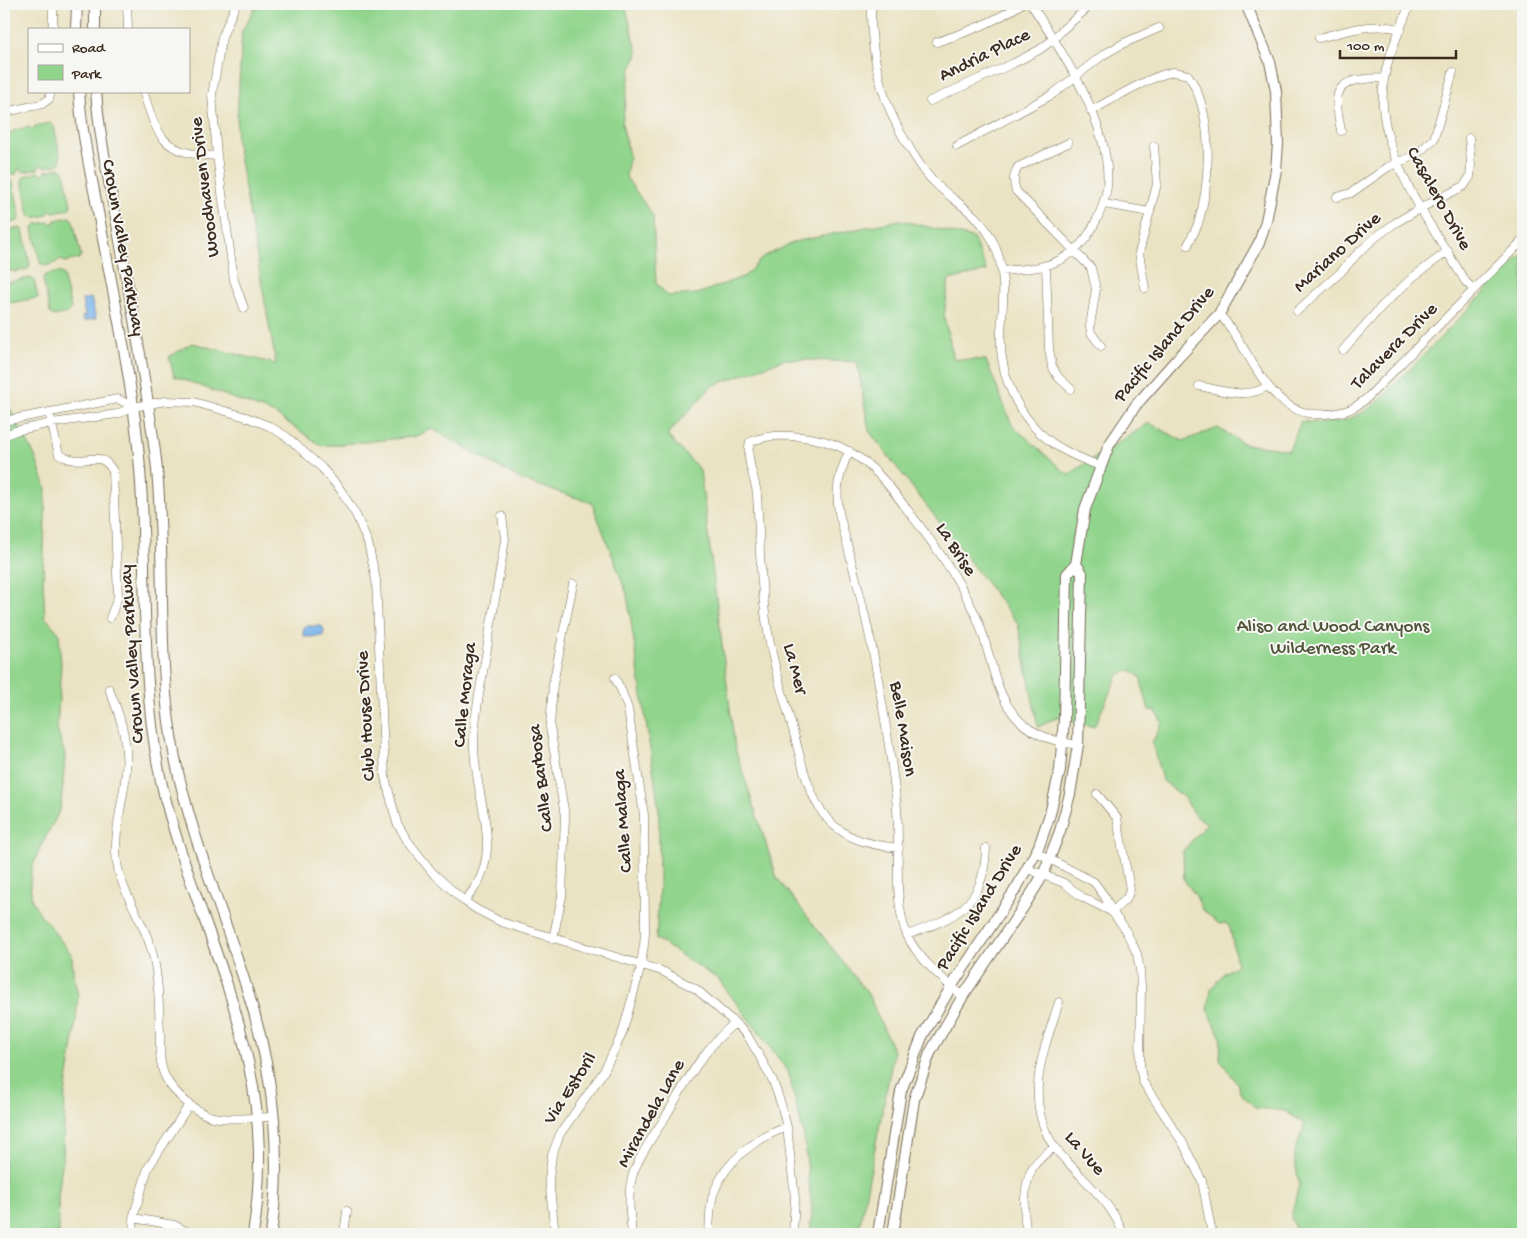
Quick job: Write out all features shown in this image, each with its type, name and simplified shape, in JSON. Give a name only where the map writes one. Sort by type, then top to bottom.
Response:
[{"type":"main road","points":[[76,28],[77,4]]},
{"type":"main road","points":[[95,4],[95,28]]},
{"type":"main road","name":"Pacific Island Drive","points":[[878,1234],[901,1091],[922,1037],[951,987],[1028,869],[1050,814],[1060,770],[1062,743],[1067,574],[1076,564],[1083,515],[1100,466],[1109,445],[1136,406],[1219,314],[1258,243],[1273,195],[1278,144],[1276,90],[1270,62],[1246,4]]},
{"type":"main road","name":"Crown Valley Parkway","points":[[79,92],[84,136],[133,407],[143,504],[146,654],[151,721],[160,771],[176,834],[240,1027],[250,1068],[256,1117],[258,1185],[253,1234]]},
{"type":"main road","name":"Crown Valley Parkway","points":[[96,92],[101,142],[148,404],[158,493],[164,669],[170,736],[185,801],[254,1010],[268,1074],[274,1117],[276,1151],[271,1234]]},
{"type":"main road","name":"Pacific Island Drive","points":[[893,1234],[914,1100],[930,1053],[963,996],[1043,875],[1060,831],[1070,794],[1078,745],[1082,573],[1076,564]]},
{"type":"street","points":[[52,28],[53,4]]},
{"type":"street","points":[[127,4],[128,28]]},
{"type":"street","name":"Woodhaven Drive","points":[[236,4],[222,37],[212,95],[217,156],[234,280],[244,308]]},
{"type":"street","points":[[871,4],[870,26],[873,53],[889,111],[902,137],[926,173],[949,196],[977,218],[989,234],[996,250],[1002,271],[1004,295],[1001,348],[1004,368],[1018,404],[1030,422],[1046,438],[1062,449],[1100,466]]},
{"type":"street","points":[[937,42],[979,27],[1021,4]]},
{"type":"street","points":[[1002,271],[1046,266],[1074,252],[1089,234],[1104,204],[1107,172],[1100,136],[1076,76],[1031,4]]},
{"type":"street","name":"Andria Place","points":[[930,101],[1039,50],[1054,39],[1060,31],[1092,4]]},
{"type":"street","name":"Casalero Drive","points":[[1410,4],[1390,57],[1384,79],[1384,118],[1397,163],[1421,208],[1465,281],[1474,290]]},
{"type":"street","points":[[1319,38],[1365,26],[1390,26],[1401,29]]},
{"type":"street","points":[[957,146],[1053,94],[1103,55],[1124,42],[1159,28]]},
{"type":"street","points":[[1091,112],[1115,97],[1158,77],[1174,72],[1188,75],[1194,84],[1200,100],[1207,134],[1205,190],[1198,225],[1188,244]]},
{"type":"street","points":[[1337,197],[1351,193],[1388,167],[1417,154],[1434,139],[1453,72]]},
{"type":"street","points":[[1341,131],[1336,99],[1339,88],[1348,82],[1375,77],[1384,79]]},
{"type":"street","points":[[10,111],[42,104],[49,99],[51,92]]},
{"type":"street","points":[[143,92],[154,126],[163,139],[177,150],[196,155],[217,156]]},
{"type":"street","name":"Mariano Drive","points":[[1297,311],[1341,272],[1376,237],[1395,223],[1464,186],[1470,177],[1469,138]]},
{"type":"street","points":[[1068,142],[1018,167],[1014,174],[1014,182],[1016,191],[1091,268],[1096,289],[1090,326],[1091,333],[1101,346]]},
{"type":"street","points":[[1145,288],[1139,253],[1157,184],[1154,146]]},
{"type":"street","points":[[1104,204],[1150,212]]},
{"type":"street","name":"Talavera Drive","points":[[1219,314],[1231,326],[1267,386],[1286,405],[1302,412],[1321,415],[1338,413],[1356,408],[1367,398],[1523,240]]},
{"type":"street","points":[[1343,350],[1382,306],[1413,277],[1448,251]]},
{"type":"street","points":[[1046,266],[1049,349],[1052,366],[1058,377],[1071,389]]},
{"type":"street","points":[[1199,386],[1244,394],[1259,392],[1267,386]]},
{"type":"street","name":"Club House Drive","points":[[4,422],[118,399],[133,407]]},
{"type":"street","name":"Club House Drive","points":[[4,436],[15,431],[52,423],[117,414],[133,407],[148,404],[166,401],[194,402],[246,417],[269,426],[287,437],[322,468],[340,489],[356,515],[368,543],[376,580],[383,761],[392,808],[398,823],[419,856],[432,872],[464,901],[501,922],[662,971],[696,989],[735,1023],[747,1036],[774,1082],[781,1104],[786,1127],[795,1198],[793,1234]]},
{"type":"street","points":[[49,412],[59,455],[71,459],[100,458],[108,462],[113,471],[118,597],[110,618]]},
{"type":"street","name":"La Brise","points":[[750,442],[760,437],[779,435],[802,436],[828,442],[849,451],[871,467],[889,486],[927,535],[950,570],[975,614],[1008,707],[1038,735],[1062,743],[1078,745]]},
{"type":"street","name":"La Mer","points":[[750,442],[748,450],[756,491],[762,582],[769,640],[805,773],[821,810],[846,834],[860,842],[874,846],[899,848]]},
{"type":"street","name":"Belle Maison","points":[[849,451],[839,474],[837,498],[876,666],[897,800],[899,818],[899,897],[902,916],[907,935],[922,957],[951,987],[963,996]]},
{"type":"street","name":"Calle Moraga","points":[[464,901],[476,886],[487,858],[488,838],[477,779],[474,746],[479,694],[505,539],[502,516]]},
{"type":"street","name":"Calle Barbosa","points":[[553,939],[562,896],[566,843],[565,816],[550,727],[553,684],[573,584]]},
{"type":"street","name":"Calle Malaga","points":[[615,678],[628,709],[644,815],[645,933],[640,964]]},
{"type":"street","points":[[109,689],[118,709],[125,736],[127,756],[116,837],[116,854],[119,872],[129,900],[146,933],[153,954],[164,1075],[172,1089],[190,1105],[212,1117],[274,1117]]},
{"type":"street","points":[[1096,794],[1117,818],[1130,889],[1127,898],[1112,912]]},
{"type":"street","points":[[907,935],[935,925],[968,904],[980,887],[985,868],[986,848]]},
{"type":"street","points":[[1036,852],[1094,882],[1131,941],[1140,970],[1140,1068],[1143,1082],[1183,1143],[1202,1181],[1212,1234]]},
{"type":"street","points":[[1028,869],[1064,883],[1082,897],[1112,912]]},
{"type":"street","name":"Via Estoril","points":[[555,1234],[549,1179],[552,1155],[560,1134],[604,1071],[622,1034],[640,964]]},
{"type":"street","name":"La Vue","points":[[1059,1002],[1038,1076],[1038,1106],[1044,1128],[1054,1147],[1113,1211],[1123,1234]]},
{"type":"street","name":"Mirandela Lane","points":[[632,1234],[630,1192],[633,1173],[699,1062],[723,1032],[735,1023]]},
{"type":"street","points":[[134,1234],[133,1218],[148,1168],[190,1105]]},
{"type":"street","points":[[709,1234],[714,1193],[730,1165],[743,1152],[768,1134],[786,1127]]},
{"type":"street","points":[[1028,1234],[1024,1214],[1024,1199],[1032,1169],[1054,1147]]},
{"type":"street","points":[[344,1234],[347,1211]]},
{"type":"street","points":[[133,1218],[174,1225],[190,1233]]},
{"type":"green space","name":"Aliso and Wood Canyons Wilderness Park","points":[[257,4],[625,4],[638,55],[631,68],[622,123],[629,156],[626,177],[653,216],[656,283],[668,296],[697,294],[745,276],[763,257],[794,242],[900,220],[973,238],[987,271],[949,280],[944,316],[954,359],[986,360],[1012,425],[1068,475],[1149,423],[1183,441],[1218,428],[1244,444],[1289,450],[1301,421],[1324,423],[1344,420],[1363,412],[1381,399],[1523,253],[1523,1234],[1299,1234],[1291,1218],[1299,1184],[1294,1154],[1305,1124],[1285,1111],[1256,1108],[1240,1093],[1237,1083],[1220,1060],[1221,1038],[1208,1010],[1211,989],[1224,973],[1237,965],[1230,928],[1226,923],[1219,924],[1202,909],[1196,896],[1184,880],[1183,851],[1207,823],[1197,817],[1184,798],[1162,780],[1152,743],[1162,723],[1156,711],[1149,710],[1140,677],[1131,670],[1118,675],[1094,727],[1058,717],[1038,727],[1018,624],[869,431],[857,362],[785,359],[712,386],[667,435],[700,470],[735,748],[777,878],[868,994],[894,1052],[858,1234],[810,1234],[812,1211],[804,1137],[788,1071],[718,979],[656,939],[659,889],[659,810],[627,594],[592,503],[522,480],[432,429],[414,437],[322,446],[275,414],[174,376],[169,357],[192,343],[276,364],[236,138],[242,31]]},
{"type":"green space","points":[[50,123],[54,126],[61,160],[58,165],[45,167],[40,165],[38,169],[24,172],[19,169],[16,174],[4,176],[4,133],[12,134],[14,130],[29,127],[33,130],[35,126]]},
{"type":"green space","points":[[60,168],[64,171],[71,205],[69,209],[54,212],[50,210],[47,215],[33,218],[29,215],[22,180],[25,176],[38,172],[42,175],[46,171]]},
{"type":"green space","points":[[9,180],[13,182],[20,216],[18,221],[4,224],[4,181]]},
{"type":"green space","points":[[70,217],[73,221],[81,255],[79,259],[65,262],[60,259],[55,263],[45,266],[40,263],[33,229],[36,224],[48,222],[53,224],[55,220]]},
{"type":"green space","points":[[20,228],[23,230],[30,265],[28,269],[14,272],[10,270],[7,274],[4,274],[5,230]]},
{"type":"green space","points":[[58,272],[63,274],[71,308],[68,313],[54,316],[50,313],[43,279],[46,275]]},
{"type":"green space","points":[[30,278],[34,280],[38,298],[4,304],[4,283]]},
{"type":"green space","points":[[4,397],[35,456],[46,488],[43,580],[45,617],[59,633],[61,664],[57,729],[65,755],[63,786],[60,810],[41,846],[31,871],[30,884],[32,901],[72,955],[78,996],[75,1031],[65,1095],[63,1157],[58,1197],[59,1234],[4,1234]]},
{"type":"water","points":[[91,298],[96,319],[83,321],[82,317],[85,316],[82,300]]},
{"type":"water","points":[[305,626],[322,626],[324,630],[323,636],[305,637],[303,632]]}]
